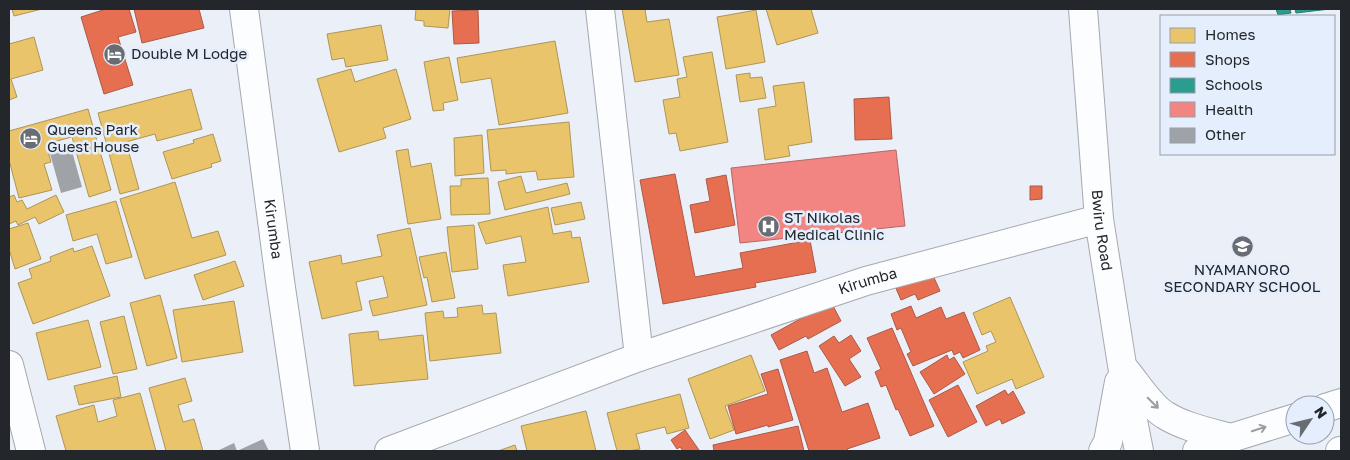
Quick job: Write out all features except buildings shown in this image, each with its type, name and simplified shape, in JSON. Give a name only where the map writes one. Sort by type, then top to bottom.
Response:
[{"type":"street","name":"Kirumba","points":[[244,9],[305,451]]},
{"type":"street","points":[[600,9],[639,357]]},
{"type":"street","name":"Bwiru Road","points":[[1083,9],[1099,219],[1122,365],[1138,451]]},
{"type":"street","name":"Kirumba","points":[[389,451],[639,357],[866,281],[1099,219]]},
{"type":"street","points":[[9,365],[31,451]]},
{"type":"street","points":[[1122,365],[1147,398],[1164,414],[1190,426],[1231,438]]},
{"type":"street","points":[[1103,451],[1108,442],[1122,365]]},
{"type":"street","points":[[1197,451],[1285,421]]},
{"type":"place","name":"Double M Lodge","points":[[115,54]]},
{"type":"place","name":"Queens Park Guest House","points":[[31,139]]},
{"type":"place","name":"ST Nikolas Medical Clinic","points":[[768,227]]},
{"type":"place","name":"NYAMANORO SECONDARY SCHOOL","points":[[1242,247]]}]
